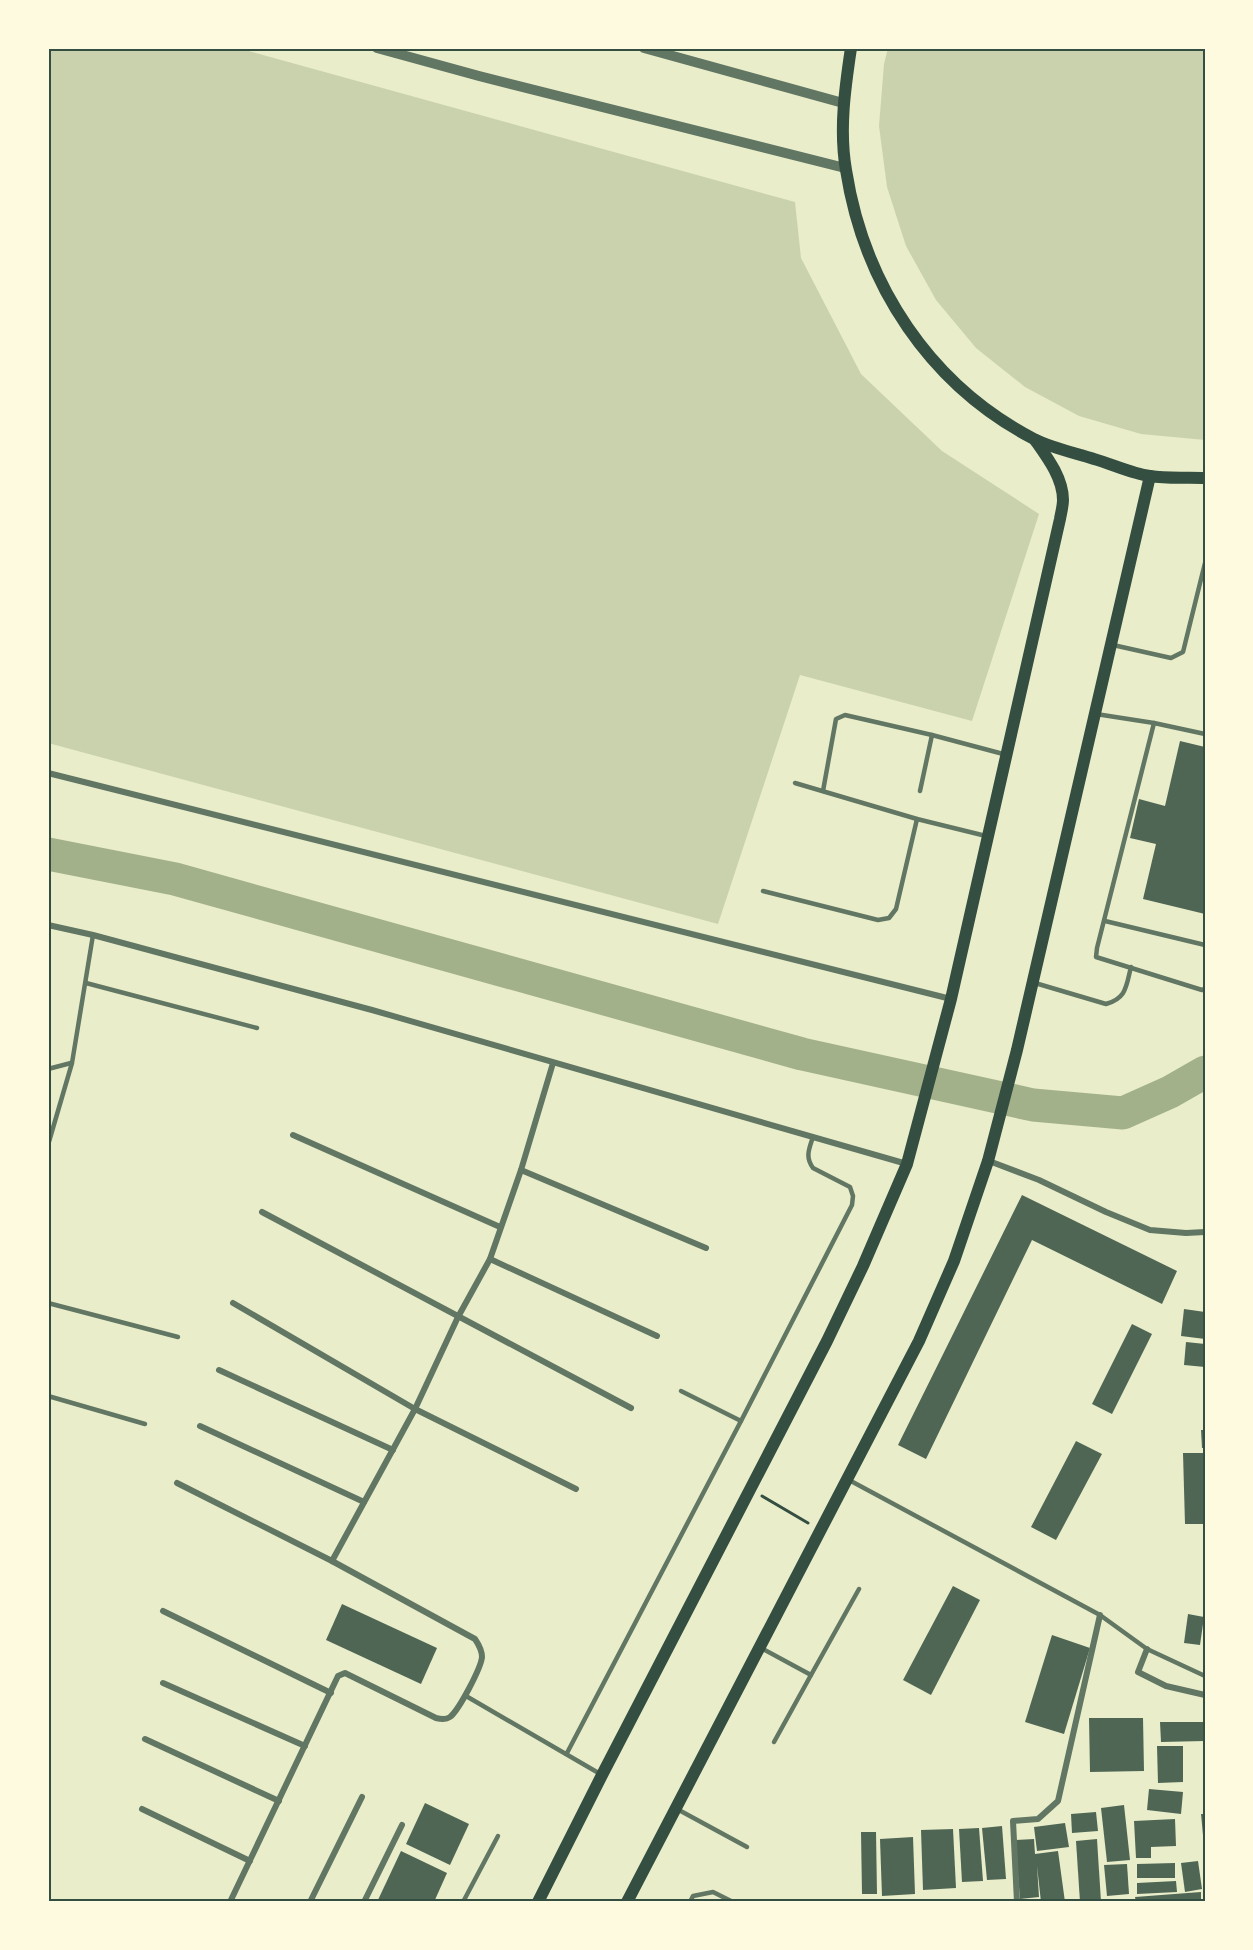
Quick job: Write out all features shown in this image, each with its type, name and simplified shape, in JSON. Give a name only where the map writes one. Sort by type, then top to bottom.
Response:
[{"type":"main road","points":[[850,48],[843,103],[845,168],[857,225],[878,278],[907,327],[943,372],[987,410],[1035,440],[1150,477],[1205,478]]},
{"type":"main road","points":[[538,1902],[832,1330],[863,1266],[907,1164],[951,999],[1063,500],[1050,461],[1035,440]]},
{"type":"main road","points":[[627,1902],[939,1299],[969,1220],[988,1161],[1017,1050],[1150,477]]},
{"type":"street","points":[[377,48],[845,168]]},
{"type":"street","points":[[644,48],[843,103]]},
{"type":"street","points":[[48,773],[951,999]]},
{"type":"street","points":[[48,925],[372,1010],[907,1164]]},
{"type":"street","points":[[332,1561],[415,1409],[490,1259],[521,1170],[553,1063]]},
{"type":"street","points":[[293,1135],[500,1227]]},
{"type":"street","points":[[988,1161],[1039,1180],[1150,1230],[1205,1232]]},
{"type":"street","points":[[521,1170],[706,1248]]},
{"type":"street","points":[[262,1212],[631,1408]]},
{"type":"street","points":[[490,1259],[657,1336]]},
{"type":"street","points":[[233,1303],[415,1409],[576,1489]]},
{"type":"street","points":[[219,1370],[393,1450]]},
{"type":"street","points":[[200,1426],[364,1502]]},
{"type":"street","points":[[177,1483],[332,1561],[475,1639],[481,1649],[482,1659],[466,1696],[450,1717],[442,1720],[345,1673],[338,1676],[230,1902]]},
{"type":"street","points":[[163,1611],[331,1693]]},
{"type":"street","points":[[1017,1902],[1013,1821],[1038,1819],[1058,1801],[1100,1615]]},
{"type":"street","points":[[1147,1649],[1138,1672],[1166,1686],[1205,1695]]},
{"type":"street","points":[[164,1683],[305,1746]]},
{"type":"street","points":[[146,1739],[279,1801]]},
{"type":"street","points":[[310,1902],[362,1797]]},
{"type":"street","points":[[142,1809],[250,1861]]},
{"type":"street","points":[[364,1902],[402,1825]]},
{"type":"lane","points":[[1111,644],[1171,658],[1183,652],[1205,563]]},
{"type":"lane","points":[[1095,714],[1155,723],[1205,734]]},
{"type":"lane","points":[[823,791],[836,719],[845,715],[1007,755]]},
{"type":"lane","points":[[1155,723],[1105,921],[1096,948],[1096,957],[1103,961],[1205,989]]},
{"type":"lane","points":[[920,791],[932,735]]},
{"type":"lane","points":[[795,783],[917,819],[988,836]]},
{"type":"lane","points":[[763,891],[878,920],[889,918],[896,909],[917,819]]},
{"type":"lane","points":[[1105,921],[1205,945]]},
{"type":"lane","points":[[48,1145],[72,1063],[93,935]]},
{"type":"lane","points":[[1032,982],[1106,1004],[1117,1001],[1123,995],[1131,967]]},
{"type":"lane","points":[[86,983],[257,1028]]},
{"type":"lane","points":[[48,1069],[72,1063]]},
{"type":"lane","points":[[567,1754],[852,1205],[853,1196],[850,1187],[813,1168],[807,1156],[813,1137]]},
{"type":"lane","points":[[48,1303],[177,1337]]},
{"type":"lane","points":[[681,1391],[741,1421]]},
{"type":"lane","points":[[48,1396],[145,1424]]},
{"type":"lane","points":[[846,1479],[1100,1615],[1147,1649],[1205,1676]]},
{"type":"lane","points":[[774,1742],[859,1589]]},
{"type":"lane","points":[[758,1647],[811,1674]]},
{"type":"lane","points":[[466,1696],[602,1775]]},
{"type":"lane","points":[[674,1808],[747,1846]]},
{"type":"lane","points":[[463,1902],[498,1836]]},
{"type":"lane","points":[[690,1902],[693,1896],[713,1892],[733,1902]]},
{"type":"path","points":[[749,1489],[820,1530]]},
{"type":"green space","points":[[48,48],[238,48],[795,202],[801,258],[861,374],[942,451],[1039,514],[972,721],[800,675],[718,924],[48,743]]},
{"type":"green space","points":[[888,48],[1205,48],[1205,440],[1141,434],[1079,416],[1025,387],[976,348],[936,300],[906,246],[887,187],[879,126],[884,64]]},
{"type":"building","points":[[1180,741],[1205,747],[1205,914],[1143,899],[1156,844],[1130,838],[1139,799],[1165,806]]},
{"type":"building","points":[[1022,1195],[1177,1271],[1162,1304],[1032,1240],[926,1459],[898,1445]]},
{"type":"building","points":[[1184,1309],[1205,1312],[1205,1339],[1181,1336]]},
{"type":"building","points":[[1132,1324],[1152,1334],[1112,1414],[1092,1404]]},
{"type":"building","points":[[1186,1342],[1205,1344],[1205,1367],[1184,1365]]},
{"type":"building","points":[[1201,1430],[1205,1430],[1205,1448],[1202,1448]]},
{"type":"building","points":[[1076,1441],[1102,1454],[1056,1540],[1031,1527]]},
{"type":"building","points":[[1183,1453],[1203,1453],[1205,1524],[1185,1524]]},
{"type":"building","points":[[953,1586],[980,1600],[931,1695],[903,1680]]},
{"type":"building","points":[[342,1604],[437,1648],[421,1684],[326,1640]]},
{"type":"building","points":[[1188,1614],[1204,1617],[1200,1645],[1184,1643]]},
{"type":"building","points":[[1052,1635],[1090,1648],[1064,1734],[1025,1722]]},
{"type":"building","points":[[1089,1718],[1143,1718],[1144,1771],[1090,1772]]},
{"type":"building","points":[[1160,1722],[1204,1722],[1204,1741],[1161,1742]]},
{"type":"building","points":[[1157,1746],[1183,1746],[1183,1782],[1158,1783]]},
{"type":"building","points":[[1149,1789],[1183,1792],[1181,1814],[1147,1810]]},
{"type":"building","points":[[425,1803],[469,1824],[450,1865],[406,1844]]},
{"type":"building","points":[[1124,1805],[1130,1860],[1107,1862],[1101,1808]]},
{"type":"building","points":[[1096,1812],[1098,1831],[1072,1833],[1071,1814]]},
{"type":"building","points":[[1201,1814],[1205,1814],[1205,1835],[1203,1835]]},
{"type":"building","points":[[1175,1819],[1176,1846],[1151,1847],[1151,1858],[1136,1858],[1134,1821]]},
{"type":"building","points":[[1065,1823],[1069,1847],[1037,1851],[1034,1827]]},
{"type":"building","points":[[1002,1826],[1006,1879],[987,1880],[982,1828]]},
{"type":"building","points":[[979,1828],[983,1881],[962,1882],[959,1829]]},
{"type":"building","points":[[953,1829],[956,1888],[923,1890],[921,1830]]},
{"type":"building","points":[[861,1832],[876,1832],[877,1894],[862,1894]]},
{"type":"building","points":[[913,1837],[915,1894],[882,1896],[880,1839]]},
{"type":"building","points":[[1034,1839],[1035,1854],[1058,1851],[1065,1902],[1041,1902],[1037,1866],[1039,1897],[1020,1899],[1015,1840]]},
{"type":"building","points":[[1097,1839],[1101,1902],[1080,1902],[1076,1841]]},
{"type":"building","points":[[401,1851],[447,1873],[434,1902],[377,1902]]},
{"type":"building","points":[[1198,1861],[1202,1889],[1185,1892],[1181,1863]]},
{"type":"building","points":[[1175,1863],[1175,1878],[1137,1878],[1137,1864]]},
{"type":"building","points":[[1127,1864],[1129,1894],[1107,1896],[1104,1865]]},
{"type":"building","points":[[1176,1881],[1177,1892],[1137,1894],[1137,1883]]},
{"type":"building","points":[[1201,1892],[1201,1902],[1136,1902],[1135,1897]]},
{"type":"waterway","points":[[48,854],[175,879],[802,1054],[1033,1105],[1123,1113],[1170,1092],[1205,1072]]}]
